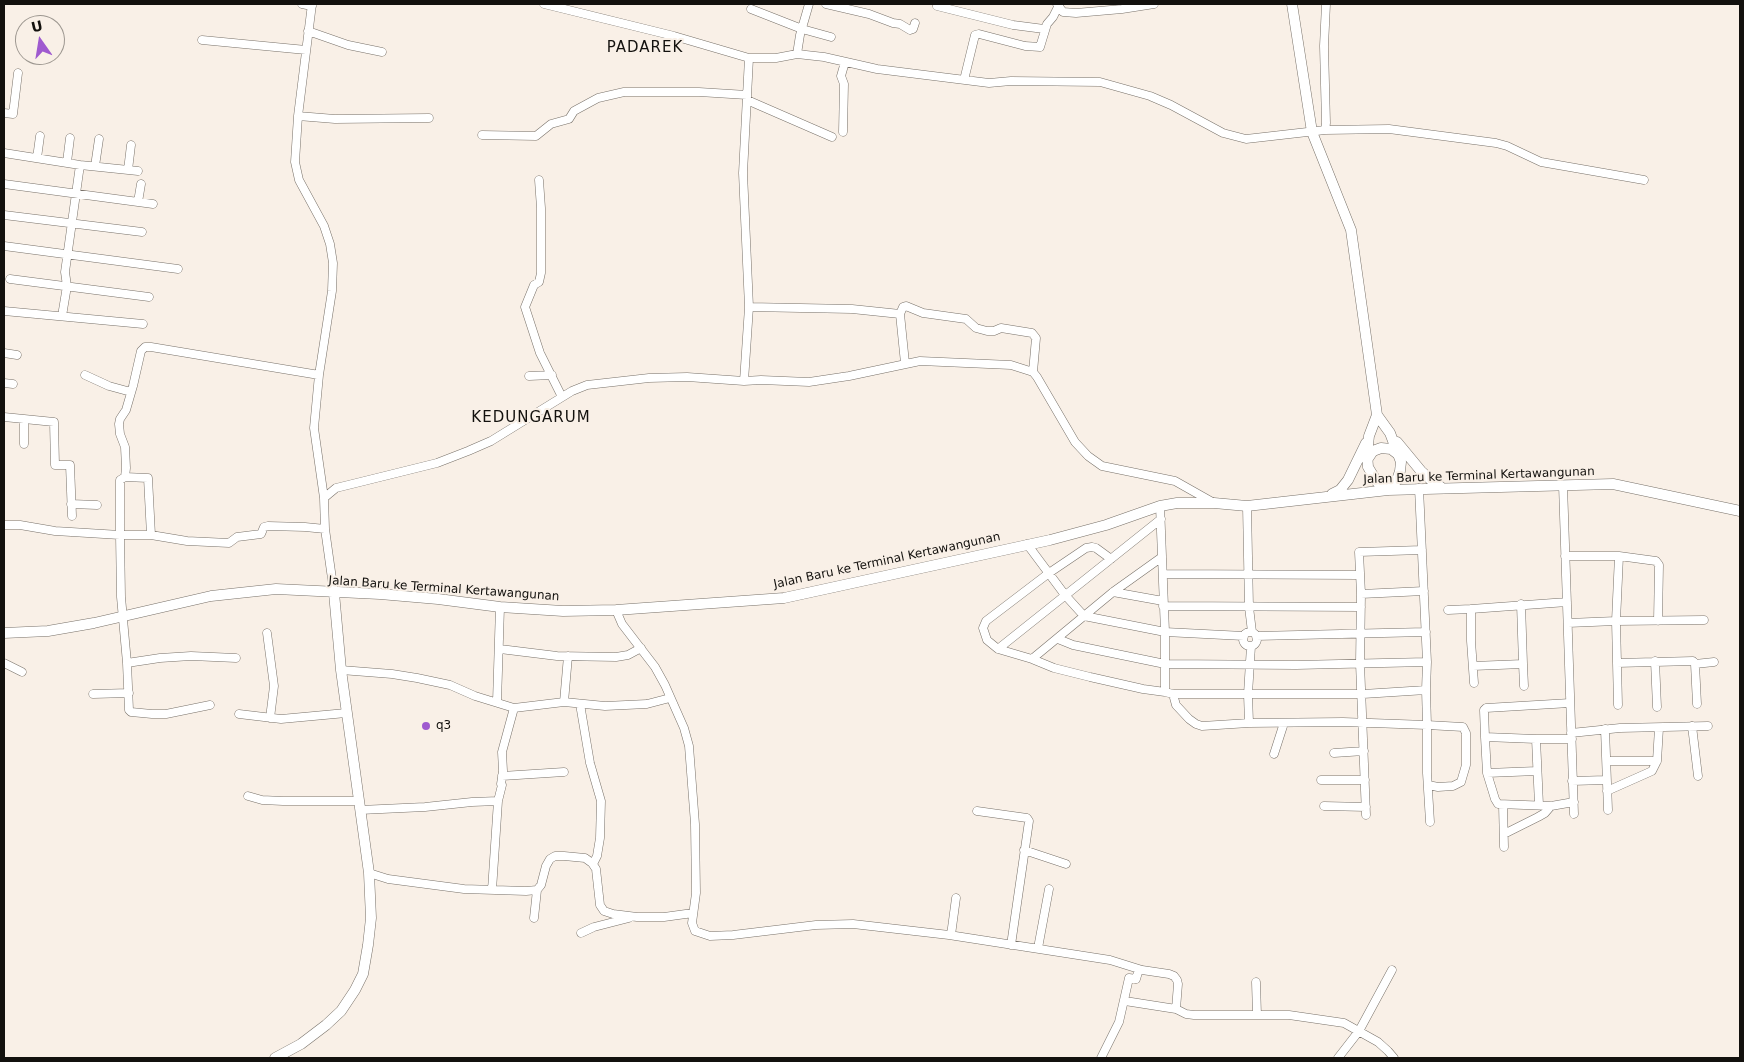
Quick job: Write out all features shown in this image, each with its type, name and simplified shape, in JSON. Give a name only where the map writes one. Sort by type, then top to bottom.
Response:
[{"type":"main road","points":[[1292,4],[1312,132],[1351,230],[1377,414],[1390,434],[1421,471],[1442,487]]},
{"type":"main road","points":[[1326,496],[1340,490],[1348,480],[1369,436],[1377,414]]},
{"type":"main road","points":[[1369,436],[1367,460],[1371,475],[1388,490],[1397,480],[1401,462],[1390,434]]},
{"type":"main road","points":[[1367,460],[1372,451],[1382,448],[1391,449],[1399,455]]},
{"type":"main road","name":"Jalan Baru ke Terminal Kertawangunan","points":[[4,633],[48,631],[211,596],[276,589],[438,599],[500,607],[564,611],[616,610],[784,598],[1050,540],[1106,525],[1160,506],[1177,503],[1214,503],[1247,506],[1284,503],[1326,496],[1420,488],[1618,484],[1740,511]]},
{"type":"main road","points":[[275,1058],[301,1044],[341,1011],[356,990],[363,974],[368,945],[371,918],[369,874],[346,713],[334,593]]},
{"type":"street","points":[[302,4],[312,5],[298,116],[295,162],[299,180],[324,226],[330,244],[333,263],[332,291],[319,375],[314,428],[324,498],[325,529],[334,593]]},
{"type":"street","points":[[544,4],[674,36],[749,58],[776,58],[797,54],[824,57],[877,69],[989,83],[1011,81],[1100,82],[1150,96],[1171,105],[1222,133],[1246,139],[1325,130],[1389,129],[1496,143],[1547,163],[1644,180]]},
{"type":"street","points":[[797,54],[808,4]]},
{"type":"street","points":[[826,4],[869,14],[900,24],[910,30],[913,29],[915,23]]},
{"type":"street","points":[[1057,6],[1062,12],[1076,13],[1154,4]]},
{"type":"street","points":[[1325,130],[1324,46],[1326,4]]},
{"type":"street","points":[[937,6],[1013,25],[1044,29]]},
{"type":"street","points":[[964,80],[975,35],[979,34],[1025,46],[1040,47],[1044,29],[1053,17],[1057,6]]},
{"type":"street","points":[[751,9],[802,29],[831,37]]},
{"type":"street","points":[[308,32],[382,52]]},
{"type":"street","points":[[202,40],[306,50]]},
{"type":"street","points":[[744,381],[749,308],[743,173],[749,58]]},
{"type":"street","points":[[843,132],[844,84],[841,76],[845,62]]},
{"type":"street","points":[[4,113],[13,114],[18,73]]},
{"type":"street","points":[[482,135],[536,136],[551,124],[569,119],[574,111],[598,98],[624,92],[699,92],[747,97],[832,138]]},
{"type":"street","points":[[298,116],[335,119],[429,118]]},
{"type":"street","points":[[37,158],[40,136]]},
{"type":"street","points":[[67,162],[70,138]]},
{"type":"street","points":[[95,166],[99,139]]},
{"type":"street","points":[[128,170],[131,145]]},
{"type":"street","points":[[4,153],[80,165],[138,171]]},
{"type":"street","points":[[62,316],[67,286],[65,272],[80,165]]},
{"type":"street","points":[[538,180],[541,208],[541,273],[539,282],[534,285],[526,308],[540,353],[562,397]]},
{"type":"street","points":[[4,184],[153,204]]},
{"type":"street","points":[[138,202],[141,184]]},
{"type":"street","points":[[4,215],[142,232]]},
{"type":"street","points":[[4,246],[178,269]]},
{"type":"street","points":[[10,279],[149,296]]},
{"type":"street","points":[[905,363],[900,314],[903,307],[906,306],[923,313],[966,319],[976,328],[987,331],[1001,328],[1032,332],[1036,338],[1032,372]]},
{"type":"street","points":[[749,308],[852,309],[900,314]]},
{"type":"street","points":[[4,311],[143,324]]},
{"type":"street","points":[[125,477],[125,447],[118,424],[126,410],[141,351],[145,347],[319,375]]},
{"type":"street","points":[[4,353],[17,355]]},
{"type":"street","points":[[324,498],[336,488],[437,463],[468,451],[491,441],[562,397],[587,385],[649,378],[687,377],[744,381],[808,382],[849,376],[920,361],[1011,365],[1032,372],[1037,377],[1075,442],[1088,456],[1102,466],[1175,481],[1214,503]]},
{"type":"street","points":[[528,376],[552,374]]},
{"type":"street","points":[[85,375],[109,386],[131,392]]},
{"type":"street","points":[[4,384],[13,384]]},
{"type":"street","points":[[4,417],[54,422],[55,465],[70,465],[72,516]]},
{"type":"street","points":[[24,419],[24,444]]},
{"type":"street","points":[[151,535],[148,478],[125,477],[120,480],[120,535],[129,710],[131,712],[166,714],[210,705]]},
{"type":"street","points":[[1563,485],[1574,814]]},
{"type":"street","points":[[1420,488],[1427,662],[1426,690],[1430,822]]},
{"type":"street","points":[[71,504],[97,505]]},
{"type":"street","points":[[1160,506],[1165,692]]},
{"type":"street","points":[[1247,506],[1250,635],[1256,642],[1251,646],[1248,694],[1249,723]]},
{"type":"street","points":[[998,649],[1161,519]]},
{"type":"street","points":[[4,525],[20,525],[55,531],[151,535],[187,541],[229,543],[237,537],[261,534],[264,527],[268,526],[305,526],[325,529]]},
{"type":"street","points":[[1027,544],[1065,595],[1084,616],[1164,632],[1250,635],[1426,632]]},
{"type":"street","points":[[1111,559],[1096,548],[1089,547],[1050,573],[986,621],[983,628],[987,640],[998,649],[1054,668],[1143,689],[1173,694],[1363,694],[1426,690]]},
{"type":"street","points":[[1324,806],[1366,811],[1363,694],[1360,663],[1362,594],[1359,575],[1359,552],[1422,550]]},
{"type":"street","points":[[1565,556],[1619,556],[1656,561],[1659,565],[1658,621]]},
{"type":"street","points":[[1618,705],[1616,621],[1619,556]]},
{"type":"street","points":[[1032,659],[1114,592],[1162,557]]},
{"type":"street","points":[[1163,574],[1248,576],[1359,575]]},
{"type":"street","points":[[1362,594],[1424,591]]},
{"type":"street","points":[[1114,592],[1163,603],[1249,607],[1361,608]]},
{"type":"street","points":[[1448,610],[1567,602]]},
{"type":"street","points":[[1521,604],[1524,686]]},
{"type":"street","points":[[497,702],[500,607]]},
{"type":"street","points":[[1471,609],[1470,641],[1474,683]]},
{"type":"street","points":[[616,610],[622,624],[655,667],[684,728],[689,746],[696,893],[692,923],[695,931],[710,936],[733,935],[816,925],[853,924],[951,935],[1038,948],[1110,960],[1139,969],[1170,974],[1177,980],[1176,1009]]},
{"type":"street","points":[[1568,623],[1704,620]]},
{"type":"street","points":[[267,633],[274,686],[270,718]]},
{"type":"street","points":[[1250,635],[1243,642],[1251,646]]},
{"type":"street","points":[[1058,639],[1073,645],[1165,664],[1250,665],[1427,662]]},
{"type":"street","points":[[500,649],[568,656],[616,657],[641,648]]},
{"type":"street","points":[[127,662],[191,656],[236,658]]},
{"type":"street","points":[[564,702],[568,656]]},
{"type":"street","points":[[1617,663],[1689,660],[1695,664],[1714,662]]},
{"type":"street","points":[[1655,661],[1657,707]]},
{"type":"street","points":[[4,663],[22,672]]},
{"type":"street","points":[[1473,666],[1523,664]]},
{"type":"street","points":[[1695,664],[1697,704]]},
{"type":"street","points":[[341,670],[392,674],[450,685],[475,696],[514,708],[564,702],[606,706],[647,704],[670,698]]},
{"type":"street","points":[[93,694],[129,693]]},
{"type":"street","points":[[1173,694],[1176,705],[1196,724],[1202,726],[1249,723],[1363,722],[1463,727],[1466,733],[1466,765],[1461,782],[1454,786],[1438,787],[1428,785]]},
{"type":"street","points":[[580,704],[590,763],[601,800],[599,843],[597,856],[593,864]]},
{"type":"street","points":[[1570,704],[1486,708],[1485,737],[1487,773],[1498,804],[1551,806],[1574,802]]},
{"type":"street","points":[[492,890],[498,801],[502,785],[502,752],[514,708]]},
{"type":"street","points":[[239,714],[281,719],[346,713]]},
{"type":"street","points":[[1274,754],[1284,723]]},
{"type":"street","points":[[1692,726],[1698,776]]},
{"type":"street","points":[[1485,737],[1536,739],[1571,736],[1605,729],[1708,726]]},
{"type":"street","points":[[1607,791],[1652,771],[1657,761],[1659,728]]},
{"type":"street","points":[[1605,729],[1608,810]]},
{"type":"street","points":[[1536,739],[1539,806]]},
{"type":"street","points":[[1334,753],[1364,752]]},
{"type":"street","points":[[1606,761],[1657,761]]},
{"type":"street","points":[[1487,773],[1537,771]]},
{"type":"street","points":[[502,776],[564,772]]},
{"type":"street","points":[[1321,780],[1365,780]]},
{"type":"street","points":[[1572,781],[1606,780]]},
{"type":"street","points":[[248,796],[262,800],[338,802],[359,806],[498,801]]},
{"type":"street","points":[[1504,805],[1504,847]]},
{"type":"street","points":[[1504,834],[1545,813],[1551,806]]},
{"type":"street","points":[[977,811],[1028,819],[1011,945]]},
{"type":"street","points":[[1024,850],[1066,864]]},
{"type":"street","points":[[534,918],[537,890],[541,884],[546,866],[552,858],[564,856],[584,858],[593,864],[596,869],[602,910],[631,917],[664,917],[693,913]]},
{"type":"street","points":[[369,874],[388,879],[464,889],[537,890]]},
{"type":"street","points":[[1038,948],[1049,889]]},
{"type":"street","points":[[951,935],[956,898]]},
{"type":"street","points":[[581,933],[594,927],[631,917]]},
{"type":"street","points":[[1101,1058],[1115,1032],[1125,1001],[1129,978],[1136,978],[1139,969]]},
{"type":"street","points":[[1338,1058],[1357,1030],[1392,970]]},
{"type":"street","points":[[1256,982],[1257,1015]]},
{"type":"street","points":[[1125,1001],[1176,1009],[1194,1015],[1289,1015],[1344,1023],[1378,1042],[1394,1058]]},
{"type":"place","name":"q3","points":[[426,726]]},
{"type":"district","name":"PADAREK","points":[[645,48]]},
{"type":"district","name":"KEDUNGARUM","points":[[531,418]]}]
